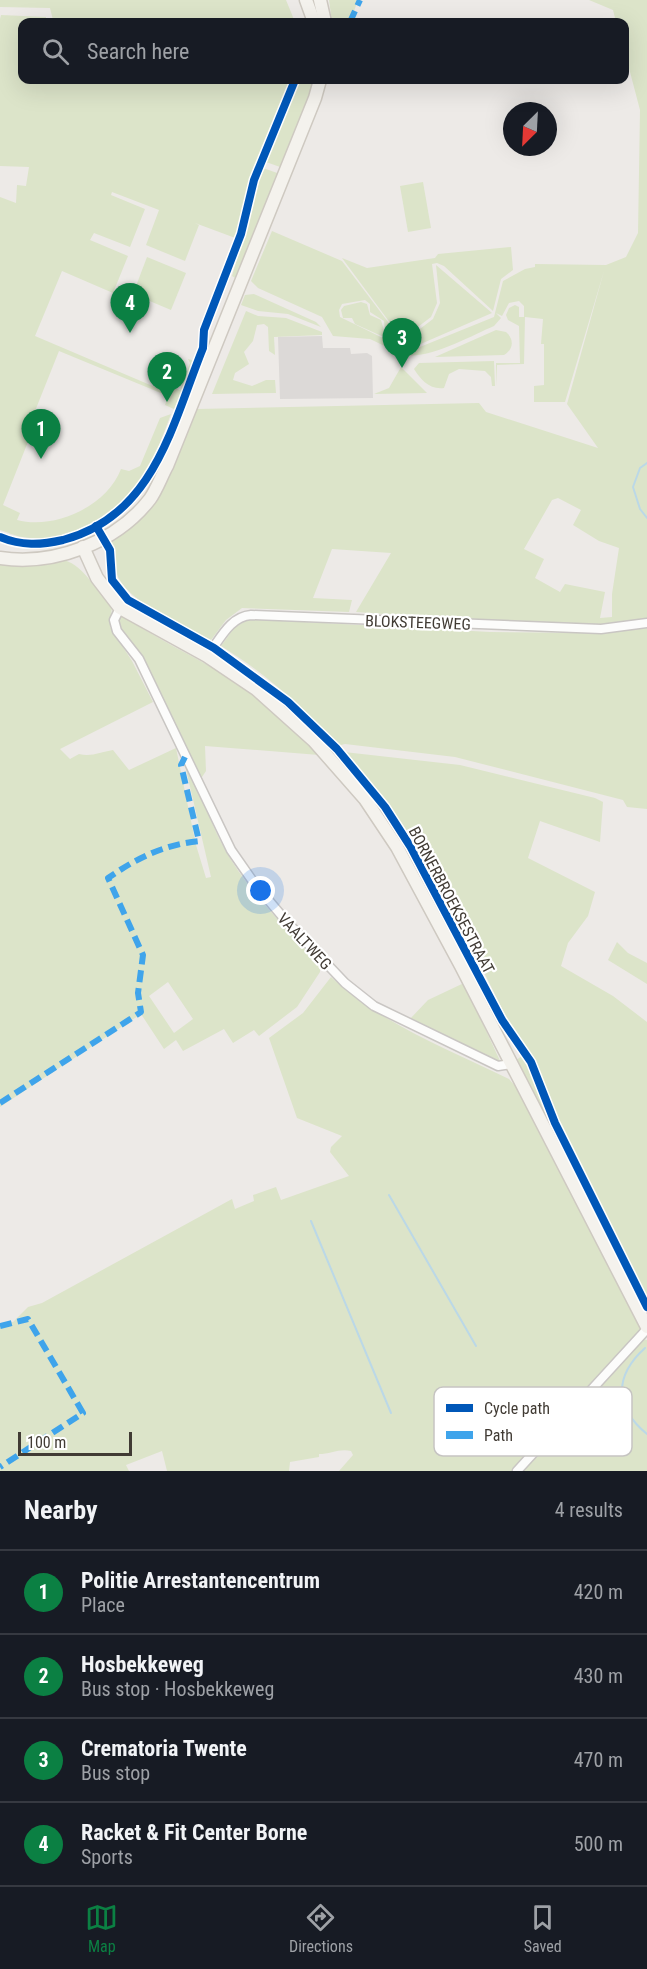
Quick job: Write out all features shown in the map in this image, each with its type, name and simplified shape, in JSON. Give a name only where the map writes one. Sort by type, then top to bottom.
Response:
[{"type":"main road","points":[[306,0],[313,18]]},
{"type":"main road","points":[[320,0],[324,18]]},
{"type":"main road","points":[[0,558],[44,558],[62,555],[83,547],[103,538],[141,508],[157,488],[319,84]]},
{"type":"main road","name":"BORNERBROEKSESTRAAT","points":[[83,547],[97,578],[120,608],[207,656],[256,689],[306,734],[365,799],[397,847],[647,1328]]},
{"type":"street","name":"VAALTWEG","points":[[120,608],[114,620],[117,631],[139,659],[218,825],[240,865],[287,922],[345,983],[374,1006],[498,1065],[511,1064]]},
{"type":"street","name":"BLOKSTEEGWEG","points":[[207,656],[230,624],[244,616],[251,615],[601,629],[647,623]]},
{"type":"street","points":[[593,1387],[647,1328]]},
{"type":"street","points":[[517,1471],[531,1456]]},
{"type":"green space","points":[[0,0],[286,0],[293,18],[52,18],[50,8],[0,7]]},
{"type":"green space","points":[[329,0],[358,0],[351,18],[331,18]]},
{"type":"green space","points":[[589,0],[647,0],[647,621],[575,625],[538,624],[356,612],[391,553],[332,549],[313,598],[352,600],[349,612],[242,608],[226,620],[211,640],[135,597],[118,577],[109,541],[147,506],[172,472],[197,409],[479,403],[486,412],[598,448],[567,404],[604,271],[565,402],[534,402],[534,386],[544,385],[544,344],[541,344],[543,319],[525,317],[524,364],[497,365],[496,386],[496,363],[520,363],[519,326],[508,320],[506,315],[509,308],[515,305],[519,307],[519,317],[524,317],[524,306],[519,301],[509,303],[502,316],[496,313],[501,318],[494,326],[430,353],[405,355],[395,351],[401,343],[395,345],[385,331],[384,321],[370,312],[370,304],[365,300],[342,304],[339,310],[340,317],[389,341],[393,344],[393,350],[370,339],[333,336],[322,317],[258,288],[251,281],[272,231],[342,261],[410,351],[494,317],[503,281],[525,269],[535,267],[535,264],[606,265],[626,257],[638,233],[640,110],[629,68],[629,18],[615,18],[613,10]],"holes":[[[558,498],[581,510],[573,525],[599,541],[619,548],[612,594],[612,617],[600,618],[605,592],[565,584],[560,592],[535,578],[544,559],[524,549],[552,500]]]},
{"type":"green space","points":[[1,15],[46,17],[18,18],[18,84],[288,84],[252,176],[238,239],[195,223],[199,225],[185,261],[146,245],[159,210],[112,192],[111,195],[145,209],[130,247],[94,233],[90,240],[128,256],[113,293],[62,271],[35,336],[169,393],[171,387],[180,390],[190,363],[188,359],[196,361],[176,410],[165,405],[168,396],[59,351],[33,416],[37,419],[3,505],[20,513],[17,520],[32,522],[63,518],[92,504],[114,482],[121,469],[129,471],[140,466],[160,418],[171,414],[149,467],[130,494],[117,506],[88,525],[71,532],[38,538],[19,536],[0,530],[0,197],[16,203],[17,185],[26,186],[29,167],[0,166],[0,19]]},
{"type":"green space","points":[[298,84],[313,84],[307,108],[283,168],[266,162]]},
{"type":"green space","points":[[263,168],[280,174],[237,279],[232,276]]},
{"type":"green space","points":[[423,182],[431,228],[408,232],[400,186]]},
{"type":"green space","points":[[511,247],[513,270],[501,279],[493,311],[444,266],[437,263],[432,264],[437,303],[431,317],[402,339],[342,258],[367,268],[435,258],[438,254]]},
{"type":"green space","points":[[147,257],[186,273],[171,310],[133,294]]},
{"type":"green space","points":[[436,265],[492,313],[416,346],[408,346],[404,341],[433,319],[440,303]]},
{"type":"green space","points":[[254,294],[316,322],[321,327],[288,314],[258,311],[241,305],[245,295]]},
{"type":"green space","points":[[361,302],[367,304],[370,315],[381,320],[386,338],[355,324],[352,318],[343,318],[341,310],[344,306]]},
{"type":"green space","points":[[246,311],[258,316],[286,318],[322,332],[322,335],[274,337],[275,355],[269,351],[268,327],[264,324],[257,325],[253,341],[244,352],[249,364],[235,373],[233,380],[252,386],[266,380],[275,380],[276,393],[212,394]]},
{"type":"green space","points":[[496,330],[506,332],[512,341],[510,350],[504,355],[435,357]]},
{"type":"green space","points":[[494,361],[495,386],[492,386],[491,377],[485,371],[459,369],[449,374],[444,388],[434,387],[423,380],[414,369],[419,363]]},
{"type":"green space","points":[[401,367],[427,393],[374,394],[389,388]]},
{"type":"green space","points":[[64,560],[72,563],[84,574],[112,606],[110,627],[132,661],[153,702],[60,749],[70,759],[79,754],[92,755],[113,750],[129,770],[176,748],[196,845],[206,878],[211,877],[185,765],[232,861],[267,908],[320,966],[320,972],[297,1007],[259,1036],[254,1030],[233,1043],[224,1029],[183,1051],[176,1040],[164,1049],[141,1014],[0,1107],[0,564],[27,566]],"holes":[[[168,982],[193,1019],[174,1033],[149,996]]]},
{"type":"green space","points":[[121,614],[241,685],[288,723],[319,755],[205,746],[206,771],[200,780],[121,632],[117,619]]},
{"type":"green space","points":[[249,619],[490,632],[597,633],[647,628],[647,809],[627,807],[623,800],[455,757],[345,744],[337,746],[283,691],[221,646],[234,628]]},
{"type":"green space","points":[[344,752],[460,765],[595,798],[603,802],[600,842],[540,821],[528,858],[595,892],[588,916],[568,943],[561,966],[613,996],[647,1022],[647,1303],[580,1171],[549,1104],[541,1077],[508,1021],[452,907],[410,835],[382,795]]},
{"type":"green space","points":[[617,942],[628,953],[647,963],[647,984],[608,960]]},
{"type":"green space","points":[[331,977],[371,1009],[393,1022],[509,1079],[522,1094],[640,1322],[641,1330],[590,1387],[434,1387],[434,1456],[528,1456],[514,1471],[339,1471],[353,1455],[351,1451],[343,1450],[290,1462],[289,1471],[167,1471],[162,1451],[126,1465],[129,1471],[0,1471],[0,1324],[13,1322],[28,1307],[42,1303],[232,1199],[235,1209],[254,1201],[253,1195],[276,1187],[281,1200],[349,1176],[330,1152],[331,1147],[342,1136],[297,1118],[269,1038],[303,1013]]},
{"type":"green space","points":[[464,983],[501,1063],[410,1019],[428,1000]]},
{"type":"green space","points":[[523,1055],[571,1161],[647,1310],[647,1319],[515,1061]]},
{"type":"green space","points":[[643,1339],[647,1340],[647,1471],[520,1471],[534,1456],[632,1456],[632,1387],[598,1387]]},
{"type":"shaded area","points":[[322,336],[323,348],[350,348],[351,354],[367,353],[372,356],[373,398],[280,399],[278,337]]},
{"type":"waterway","points":[[647,463],[640,468],[633,487],[640,509],[647,518]]},
{"type":"waterway","points":[[389,1195],[476,1346]]},
{"type":"waterway","points":[[311,1221],[391,1413]]},
{"type":"waterway","points":[[622,1387],[628,1369],[645,1348]]},
{"type":"waterway","points":[[632,1418],[647,1434]]},
{"type":"marked path","points":[[352,18],[360,0]]},
{"type":"marked path","points":[[0,1103],[141,1012],[138,993],[143,955],[108,878],[129,864],[151,854],[199,841],[181,765],[185,757]]},
{"type":"marked path","points":[[0,1326],[28,1319],[83,1413],[0,1467]]},
{"type":"cycle path","points":[[0,537],[23,543],[47,543],[63,540],[94,528],[119,511],[139,489],[156,464],[203,348],[204,330],[241,234],[254,180],[293,84]]},
{"type":"cycle path","points":[[96,526],[110,550],[112,580],[128,600],[214,648],[288,702],[337,749],[385,807],[410,846],[502,1020],[531,1062],[555,1123],[647,1307]]},
{"type":"place","name":"Racket & Fit Center Borne","points":[[130,333]]},
{"type":"place","name":"Crematoria Twente","points":[[402,368]]},
{"type":"place","name":"Hosbekkeweg","points":[[167,402]]},
{"type":"place","name":"Politie Arrestantencentrum","points":[[41,459]]}]
